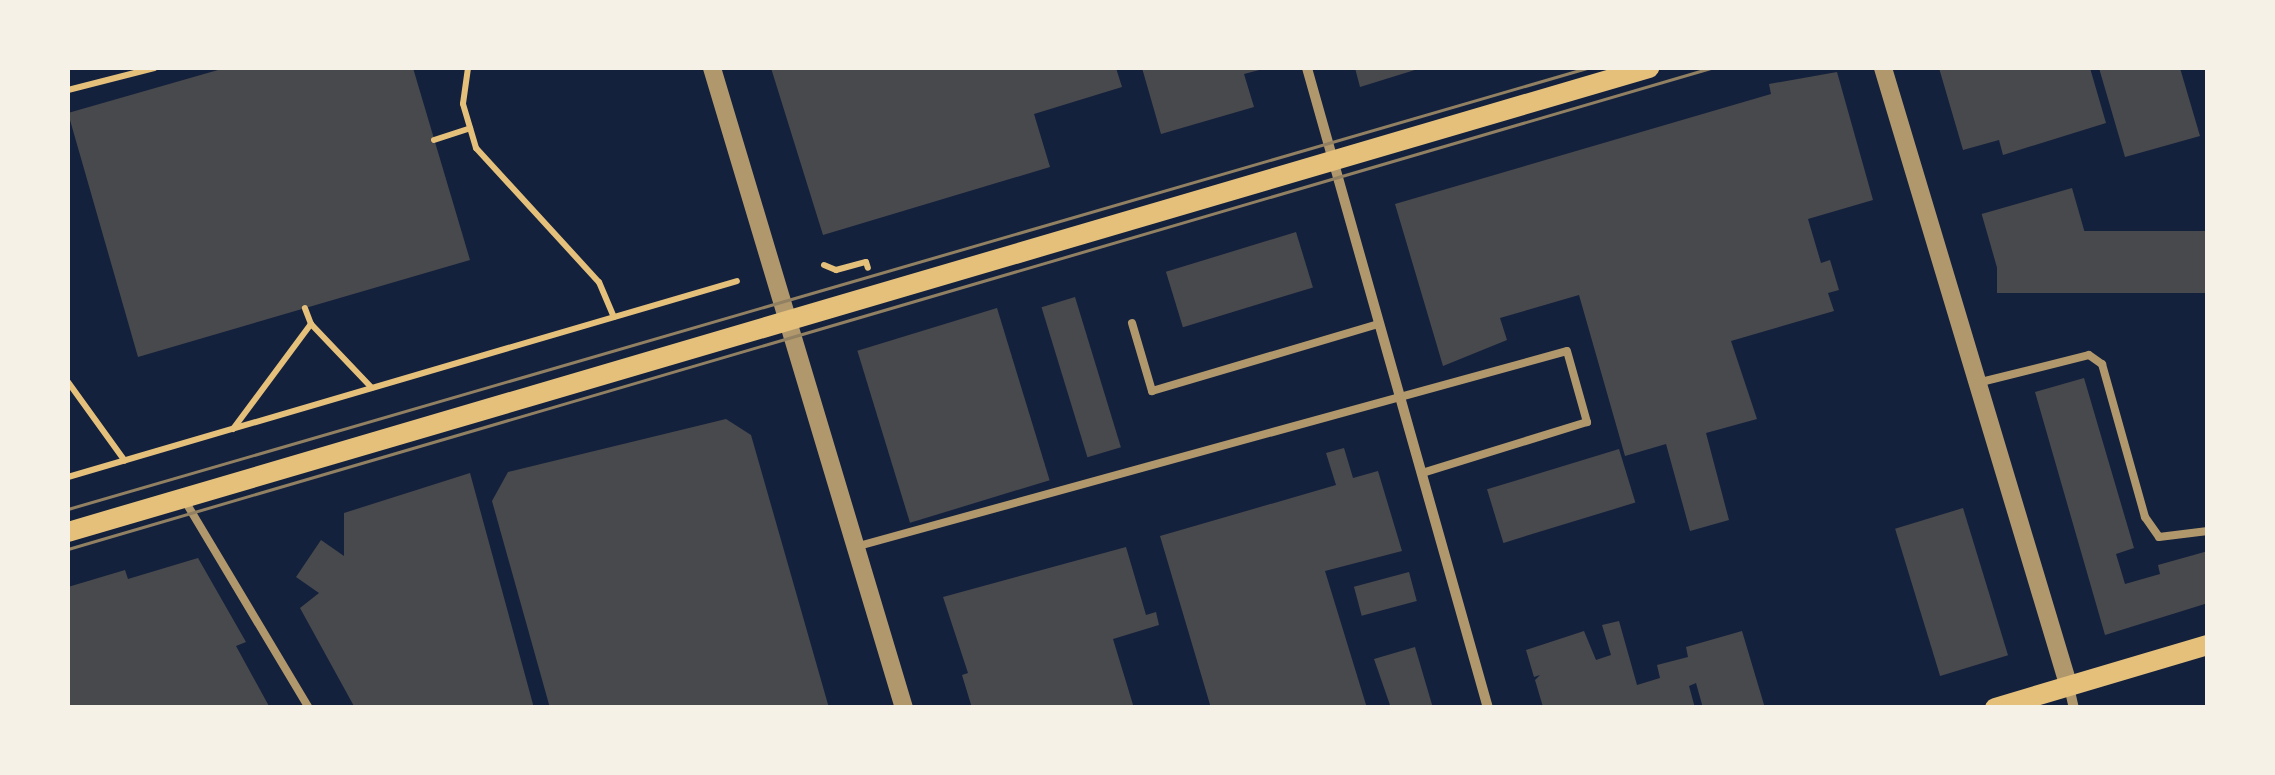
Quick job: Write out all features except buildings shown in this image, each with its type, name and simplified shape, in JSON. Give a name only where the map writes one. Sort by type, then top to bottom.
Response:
[{"type":"main road","points":[[68,532],[1650,68]]},
{"type":"main road","points":[[1995,708],[2071,697],[2208,645]]},
{"type":"street","points":[[712,68],[904,708]]},
{"type":"street","points":[[1307,68],[1488,708]]},
{"type":"street","points":[[1883,68],[2071,697]]},
{"type":"lane","points":[[1132,323],[1152,391],[1378,324]]},
{"type":"lane","points":[[856,547],[1400,400],[1566,351],[1586,422],[1422,473]]},
{"type":"lane","points":[[1978,384],[2089,355],[2102,364],[2145,517],[2160,537],[2208,531]]},
{"type":"lane","points":[[182,498],[309,708]]},
{"type":"path","points":[[68,90],[154,68]]},
{"type":"path","points":[[468,68],[463,104],[476,148],[599,282],[614,317]]},
{"type":"path","points":[[434,140],[470,128]]},
{"type":"path","points":[[824,264],[836,270],[866,262],[868,268]]},
{"type":"path","points":[[68,477],[737,281]]},
{"type":"path","points":[[305,308],[310,324],[372,388]]},
{"type":"path","points":[[232,430],[310,324]]},
{"type":"path","points":[[68,382],[126,461]]},
{"type":"tram line","points":[[68,509],[1587,68]]},
{"type":"tram line","points":[[68,549],[1711,68]]}]
